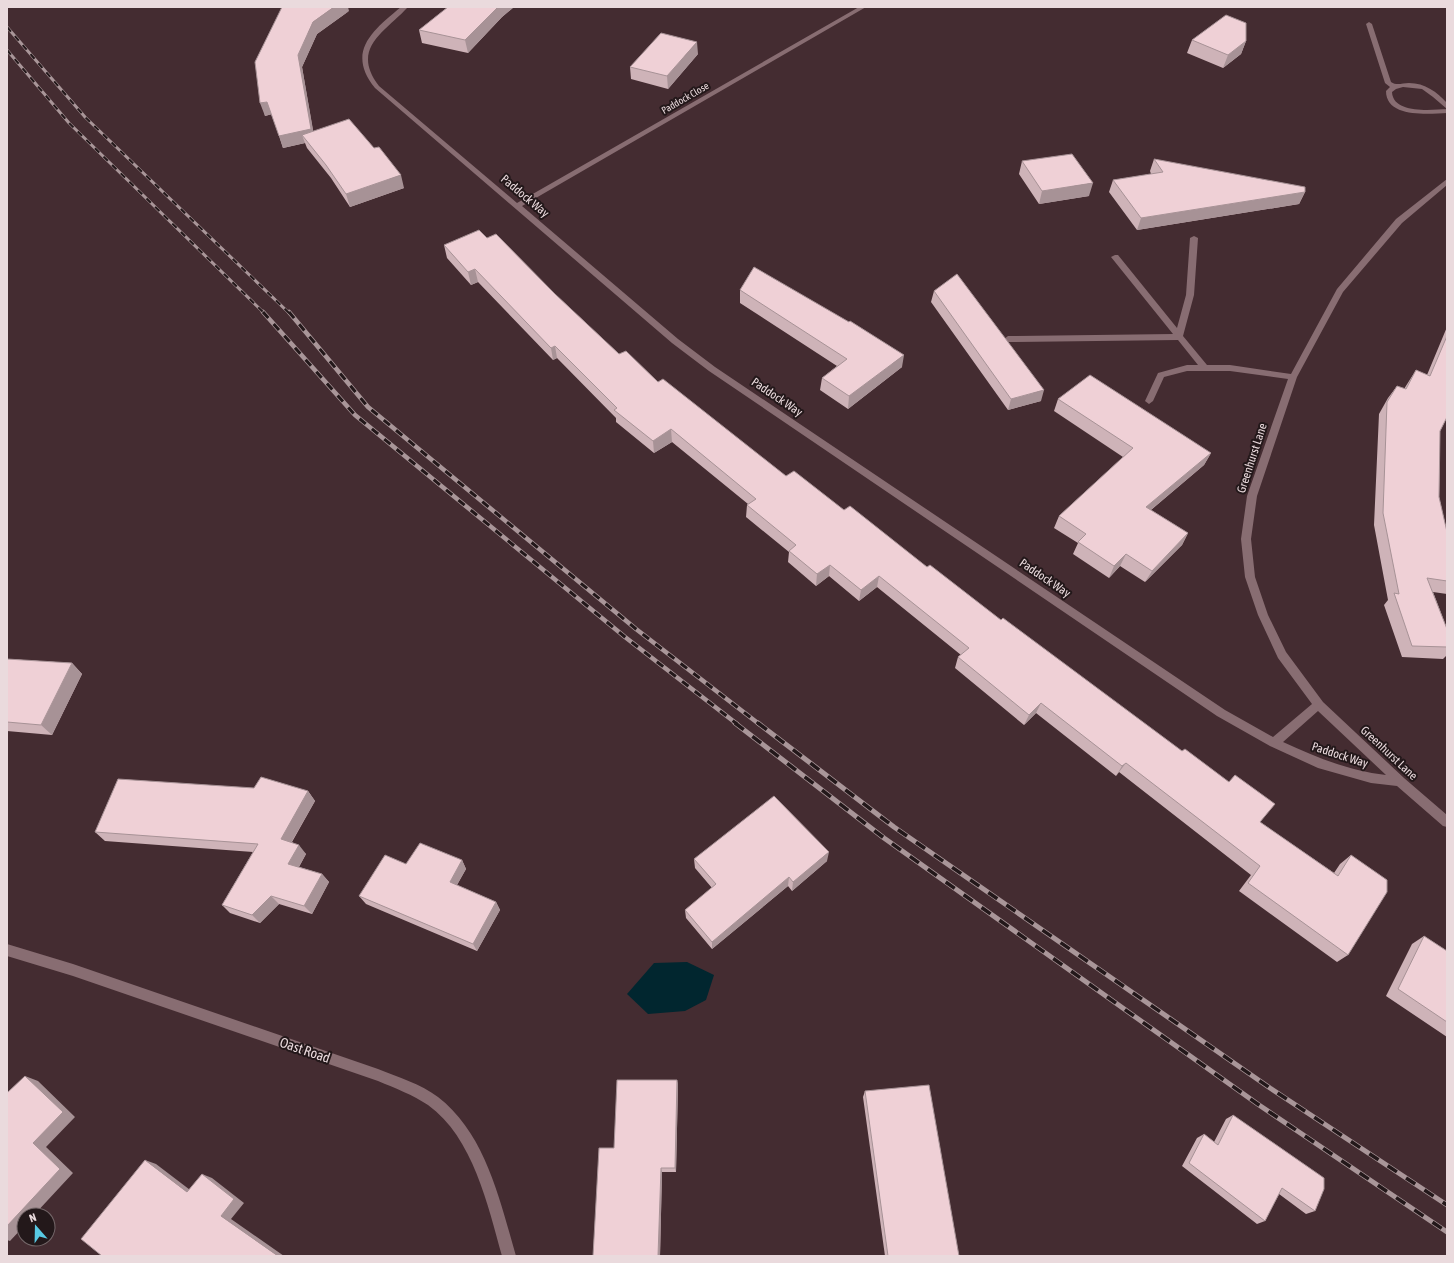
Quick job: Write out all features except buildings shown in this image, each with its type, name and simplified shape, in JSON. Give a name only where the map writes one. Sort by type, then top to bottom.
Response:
[{"type":"street","name":"Paddock Way","points":[[405,7],[370,39],[364,57],[368,73],[377,87],[675,341],[712,369],[1221,713],[1274,743],[1322,765],[1371,778],[1400,781]]},
{"type":"street","name":"Paddock Close","points":[[517,206],[863,7]]},
{"type":"street","points":[[1369,24],[1388,83],[1394,87]]},
{"type":"street","points":[[1447,107],[1437,95],[1419,86],[1410,84],[1394,87],[1389,91],[1388,95],[1390,99],[1403,108],[1426,113],[1447,111]]},
{"type":"street","name":"Greenhurst Lane","points":[[1447,181],[1399,221],[1340,291],[1293,377],[1252,496],[1246,539],[1250,577],[1262,614],[1282,656],[1319,705],[1400,781],[1447,822]]},
{"type":"street","points":[[1180,337],[1190,294],[1194,238]]},
{"type":"street","points":[[1116,257],[1205,368]]},
{"type":"street","points":[[1008,339],[1180,337]]},
{"type":"street","points":[[1149,401],[1161,375],[1187,368],[1230,368],[1293,377]]},
{"type":"street","points":[[1274,743],[1305,715],[1319,705]]},
{"type":"street","name":"Oast Road","points":[[7,950],[81,972],[378,1075],[409,1088],[434,1102],[454,1121],[474,1152],[494,1205],[509,1256]]},
{"type":"water","points":[[687,962],[714,975],[706,1000],[685,1011],[648,1014],[627,994],[654,963]]},
{"type":"railway","points":[[7,27],[85,117],[289,313]]},
{"type":"railway","points":[[7,50],[69,123],[263,312]]},
{"type":"railway","points":[[263,312],[355,415],[625,637],[737,724]]},
{"type":"railway","points":[[289,312],[368,407],[636,629],[759,724]]},
{"type":"railway","points":[[735,723],[884,838],[1259,1105],[1447,1232]]},
{"type":"railway","points":[[758,723],[894,827],[1270,1088],[1447,1205]]}]
